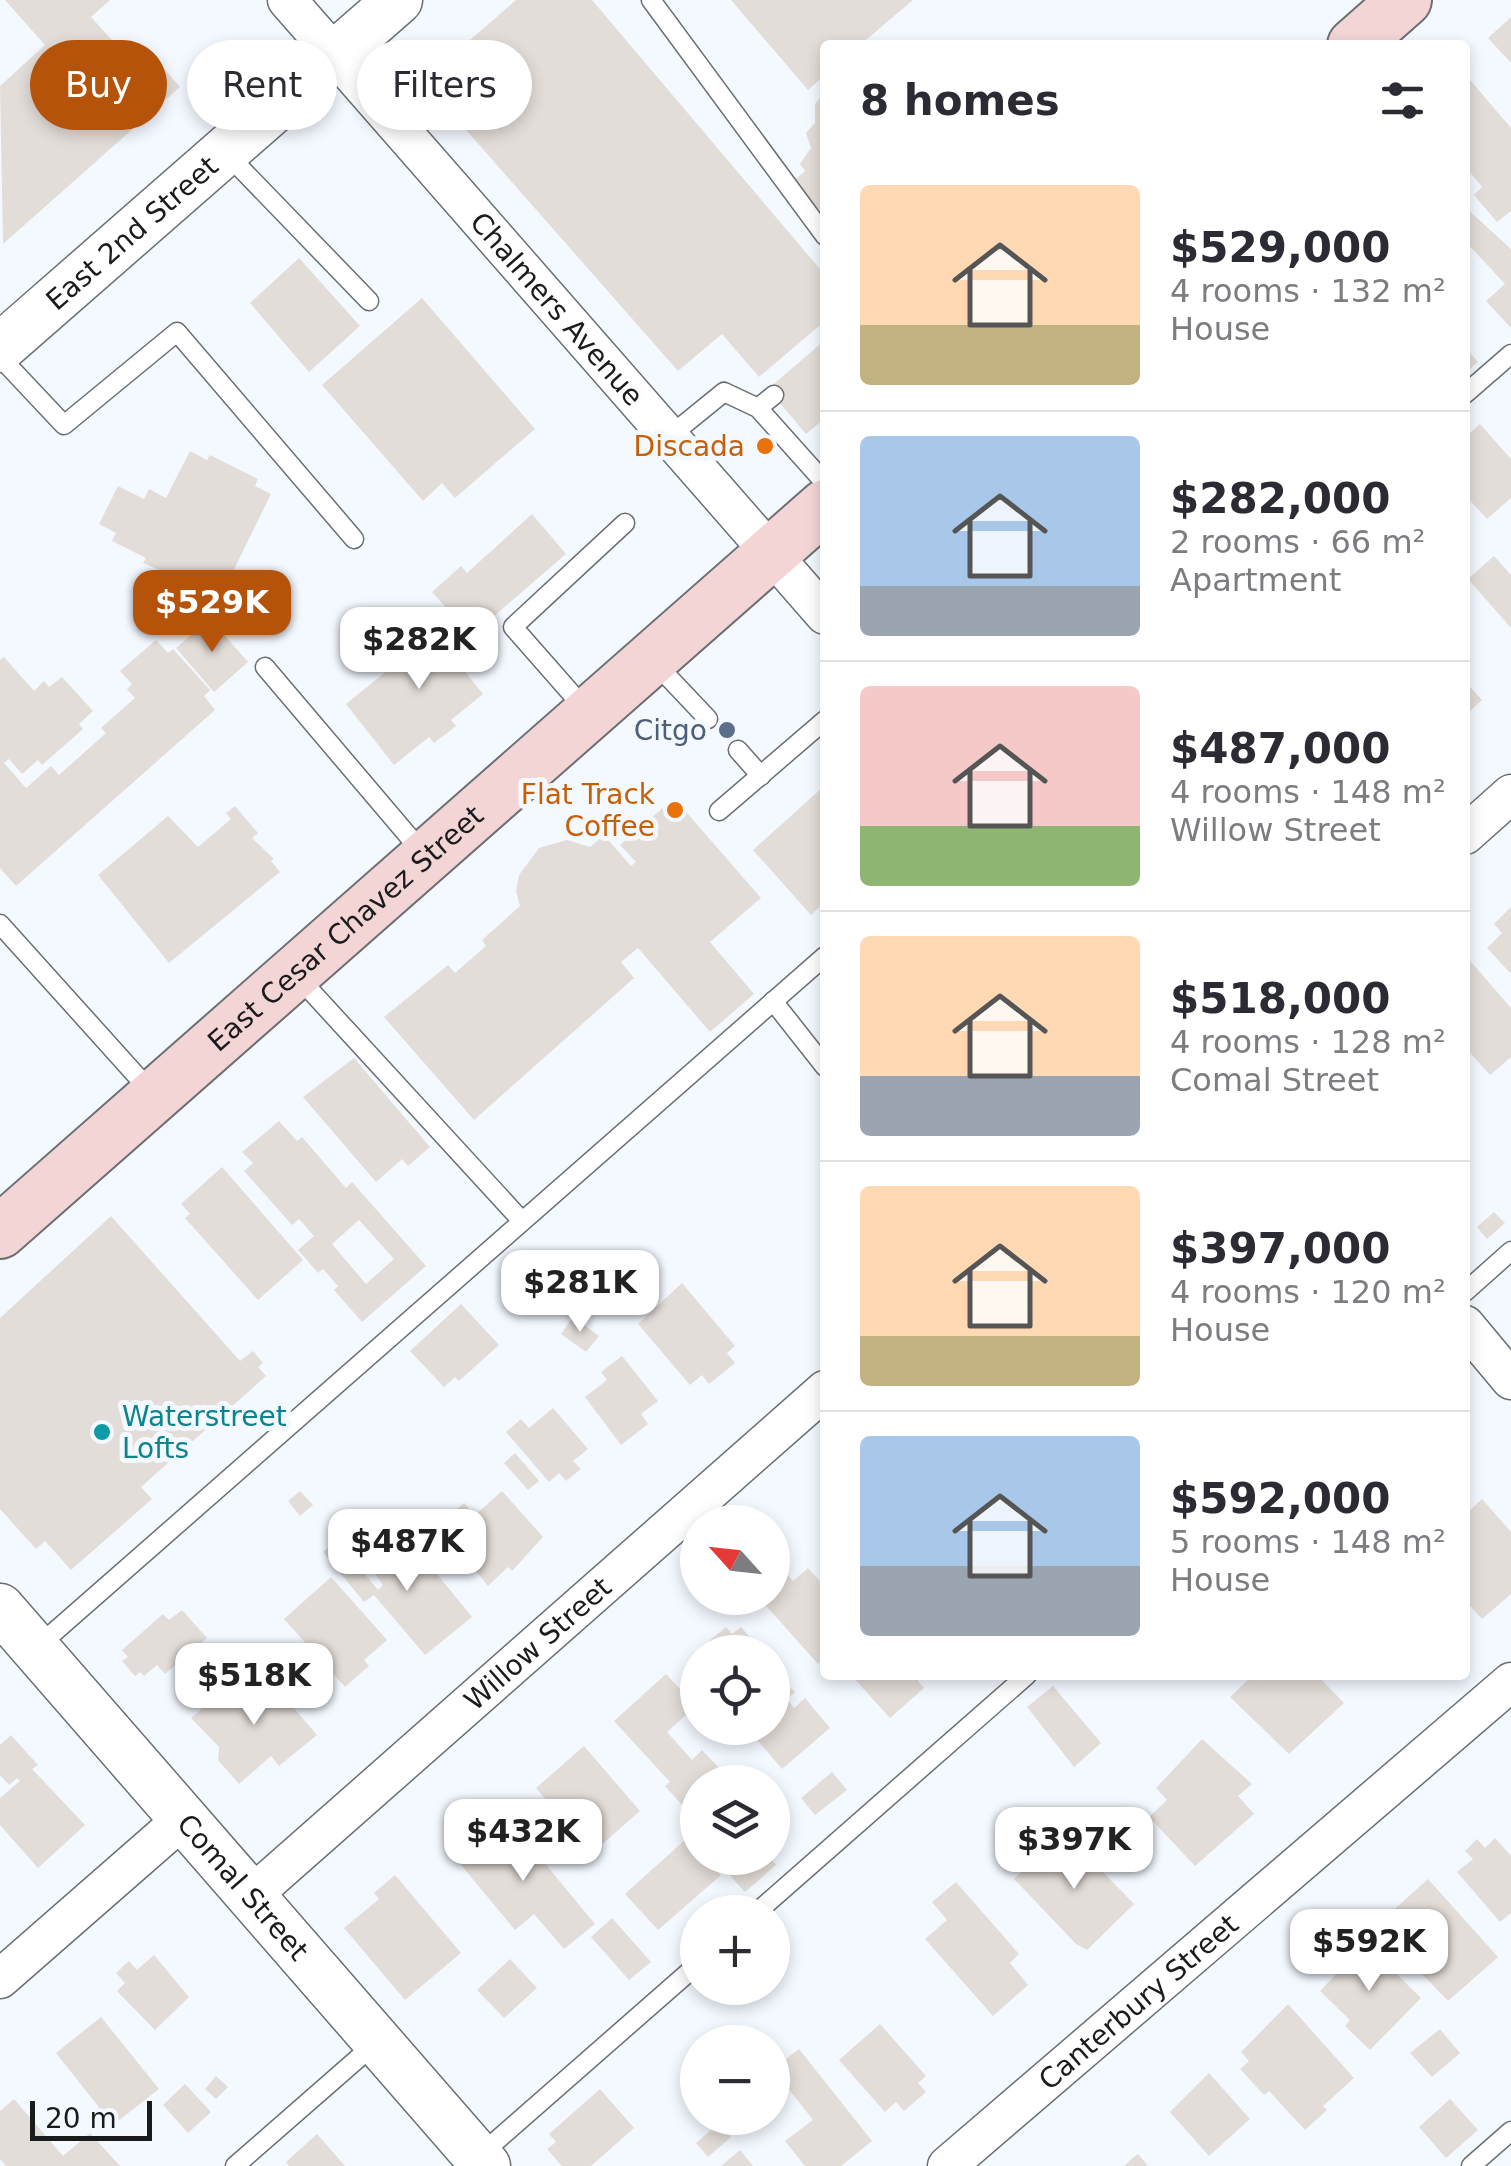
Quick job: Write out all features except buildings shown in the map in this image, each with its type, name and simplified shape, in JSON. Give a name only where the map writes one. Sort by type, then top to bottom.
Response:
[{"type":"main road","points":[[1360,40],[1405,0]]},
{"type":"main road","name":"East Cesar Chavez Street","points":[[0,1232],[820,510]]},
{"type":"street","name":"Chalmers Avenue","points":[[287,0],[323,40]]},
{"type":"street","name":"East 2nd Street","points":[[337,52],[398,0]]},
{"type":"street","name":"Chalmers Avenue","points":[[337,56],[820,610]]},
{"type":"street","name":"East 2nd Street","points":[[0,348],[250,130]]},
{"type":"street","points":[[1470,831],[1511,794]]},
{"type":"street","points":[[1470,1330],[1511,1380]]},
{"type":"street","name":"Willow Street","points":[[250,1896],[820,1394]]},
{"type":"street","name":"Comal Street","points":[[1,1611],[482,2161]]},
{"type":"street","name":"Canterbury Street","points":[[947,2166],[1511,1682]]},
{"type":"street","points":[[0,1979],[183,1819]]},
{"type":"lane","points":[[652,0],[820,229]]},
{"type":"lane","points":[[225,152],[369,301]]},
{"type":"lane","points":[[0,357],[64,424],[177,332],[354,539]]},
{"type":"lane","points":[[1470,390],[1511,354]]},
{"type":"lane","points":[[671,435],[724,392],[788,427],[820,475]]},
{"type":"lane","points":[[758,408],[774,395]]},
{"type":"lane","points":[[589,714],[513,627],[624,523]]},
{"type":"lane","points":[[652,659],[708,719]]},
{"type":"lane","points":[[265,667],[426,857]]},
{"type":"lane","points":[[720,811],[820,724]]},
{"type":"lane","points":[[738,750],[761,776]]},
{"type":"lane","points":[[0,924],[154,1096]]},
{"type":"lane","points":[[35,1649],[820,961]]},
{"type":"lane","points":[[294,973],[522,1221]]},
{"type":"lane","points":[[774,1002],[820,1061]]},
{"type":"lane","points":[[1470,1288],[1511,1251]]},
{"type":"lane","points":[[775,1895],[1021,1680]]},
{"type":"lane","points":[[482,2161],[680,1980]]},
{"type":"lane","points":[[235,2166],[378,2042]]},
{"type":"lane","points":[[1471,2166],[1511,2131]]},
{"type":"place","name":"Discada","points":[[765,446]]},
{"type":"place","name":"Citgo","points":[[727,730]]},
{"type":"place","name":"Flat Track Coffee","points":[[675,810]]},
{"type":"place","name":"Waterstreet Lofts","points":[[102,1432]]}]
